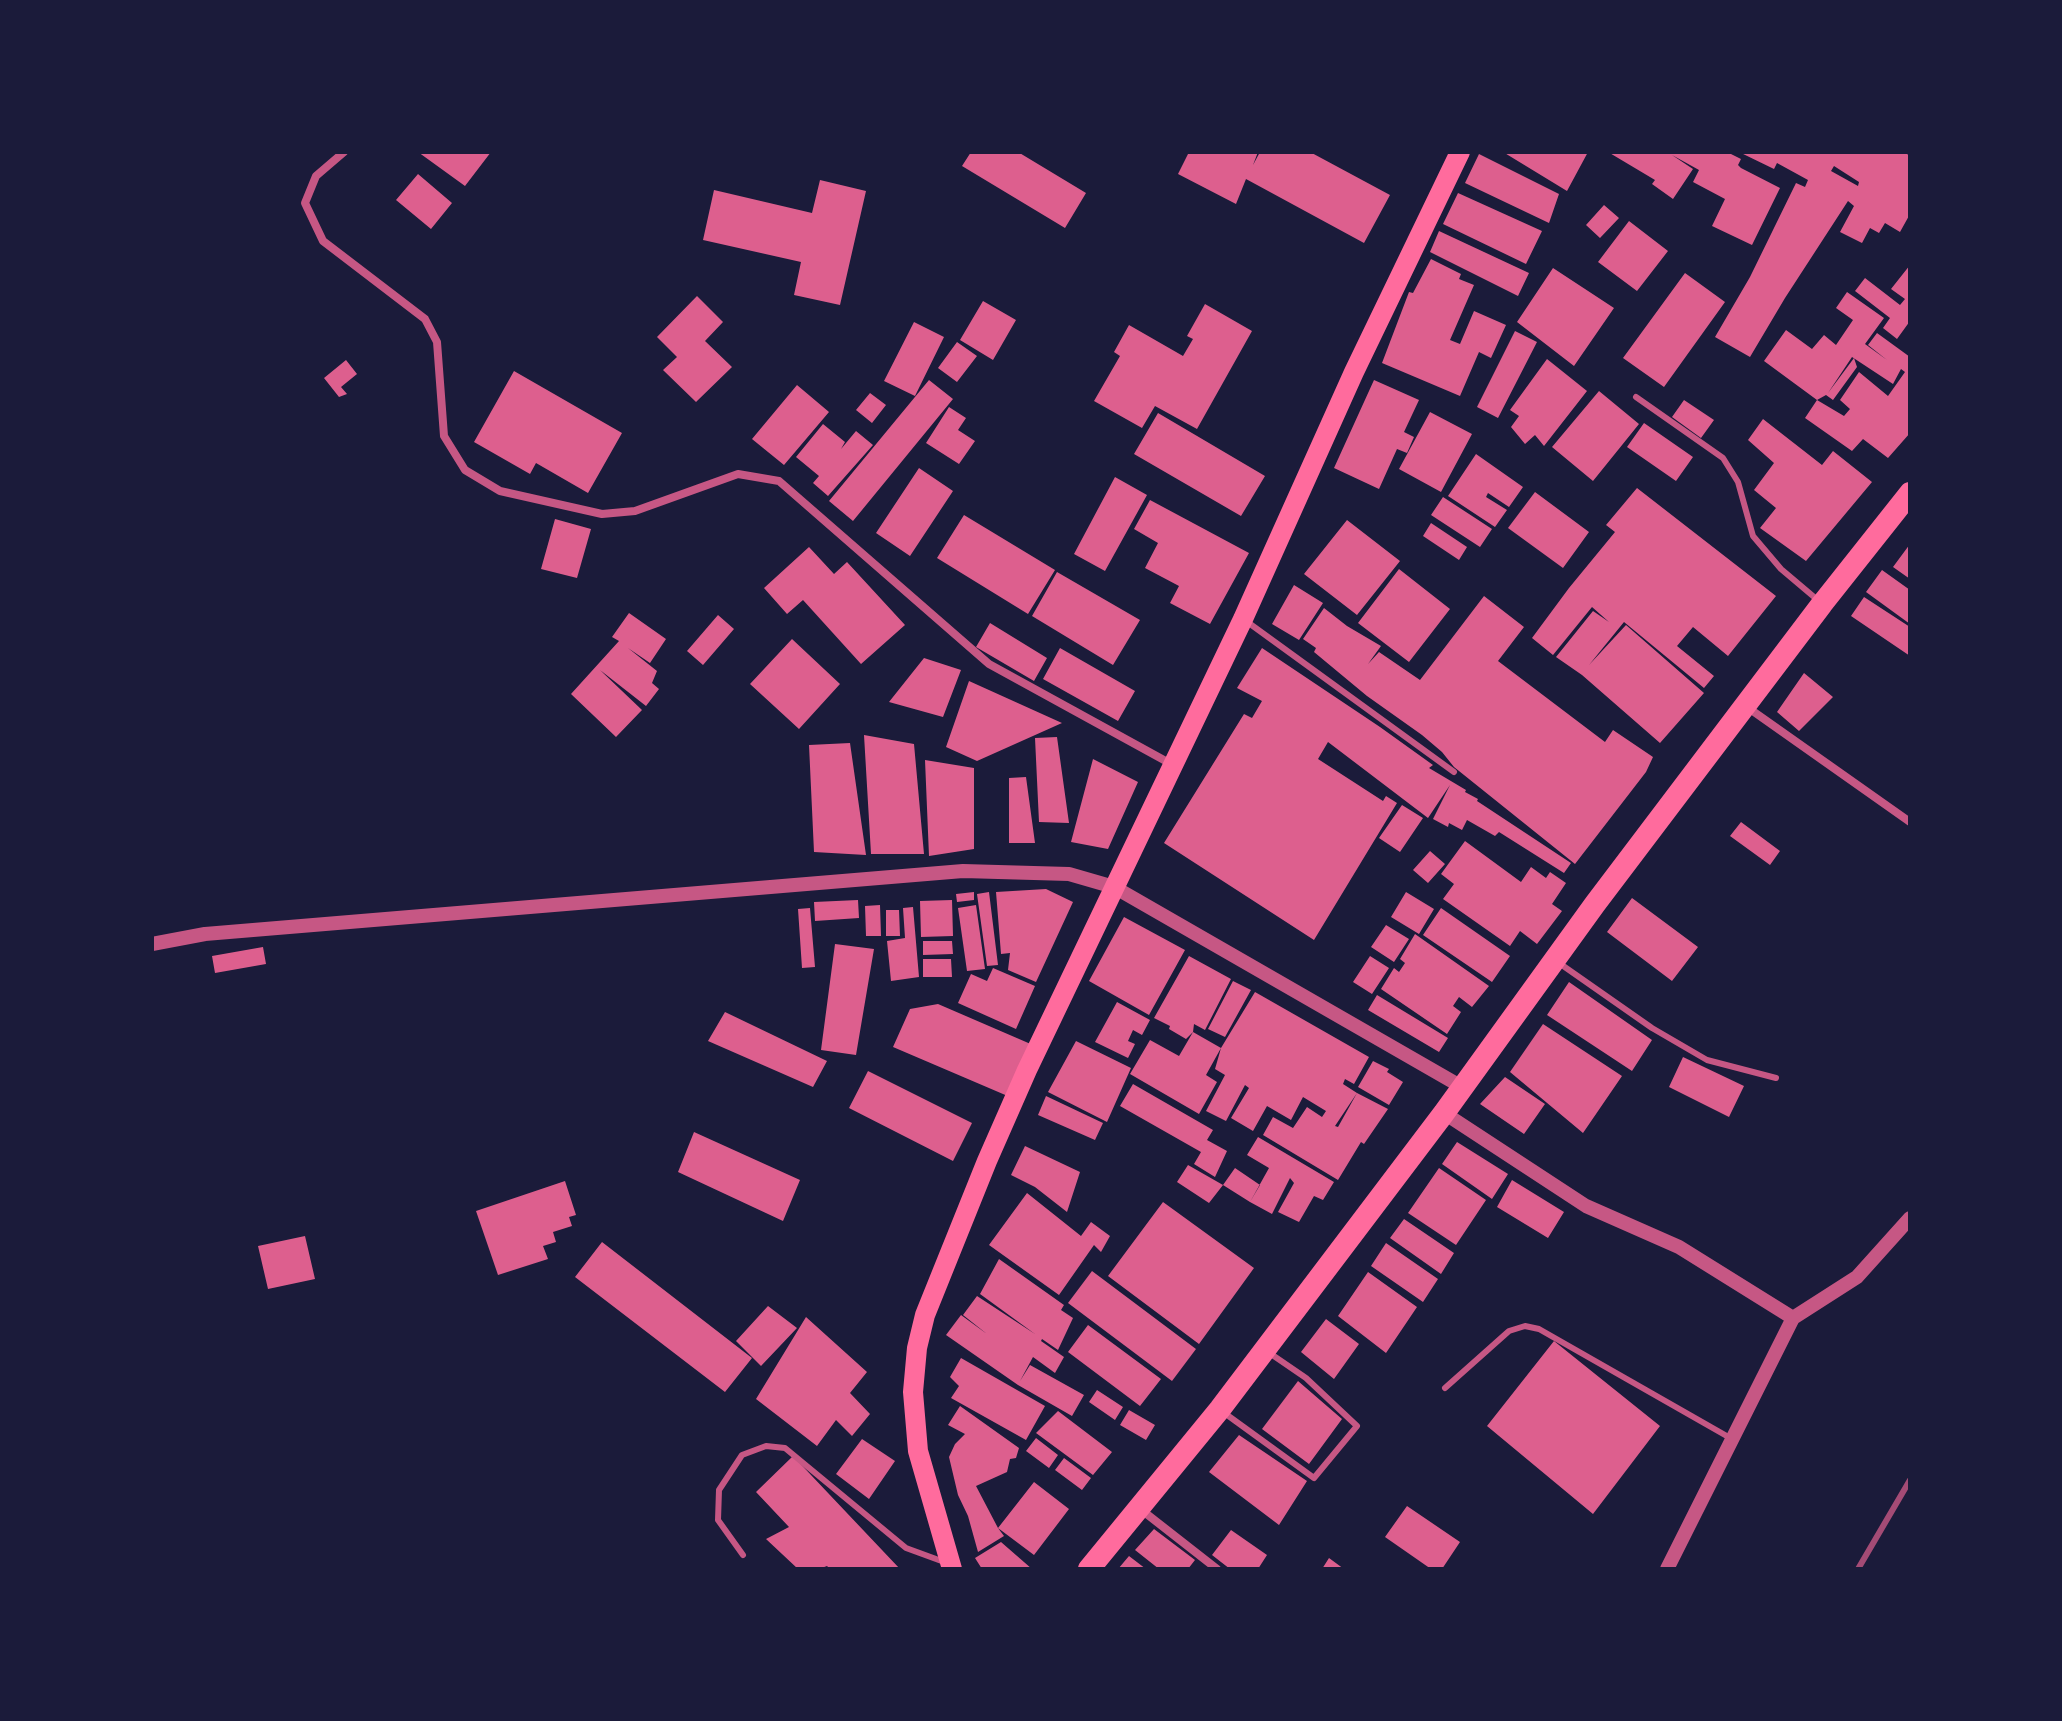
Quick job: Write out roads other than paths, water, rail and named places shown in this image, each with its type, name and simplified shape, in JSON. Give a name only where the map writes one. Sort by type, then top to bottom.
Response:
[{"type":"highway","points":[[1089,1569],[1220,1409],[1444,1113],[1595,904],[1910,493]]},
{"type":"main road","points":[[951,1567],[918,1451],[913,1392],[917,1348],[925,1315],[987,1161],[1243,619],[1354,372],[1460,152]]},
{"type":"street","points":[[344,152],[316,176],[305,203],[323,241],[425,319],[437,342],[444,436],[465,470],[500,491],[602,514],[635,511],[738,474],[779,481],[989,664],[1173,765]]},
{"type":"street","points":[[1746,707],[1910,822]]},
{"type":"street","points":[[152,944],[205,934],[963,871],[1069,874],[1114,887],[1462,1087]]},
{"type":"street","points":[[1444,1113],[1586,1206],[1679,1247],[1793,1318]]},
{"type":"street","points":[[1667,1569],[1793,1318],[1857,1277],[1910,1218]]},
{"type":"street","points":[[1139,1508],[1217,1569]]},
{"type":"lane","points":[[1636,397],[1723,458],[1738,482],[1753,536],[1781,569],[1822,604]]},
{"type":"lane","points":[[1243,619],[1454,772]]},
{"type":"lane","points":[[1556,961],[1652,1028],[1707,1060],[1776,1078]]},
{"type":"lane","points":[[1445,1388],[1509,1331],[1525,1326],[1539,1329],[1732,1439]]},
{"type":"lane","points":[[1220,1409],[1314,1478],[1357,1426],[1306,1378],[1265,1350]]},
{"type":"lane","points":[[743,1555],[718,1520],[719,1490],[742,1455],[766,1446],[785,1448],[906,1548],[951,1567]]},
{"type":"railway","points":[[1858,1569],[1910,1480]]}]
